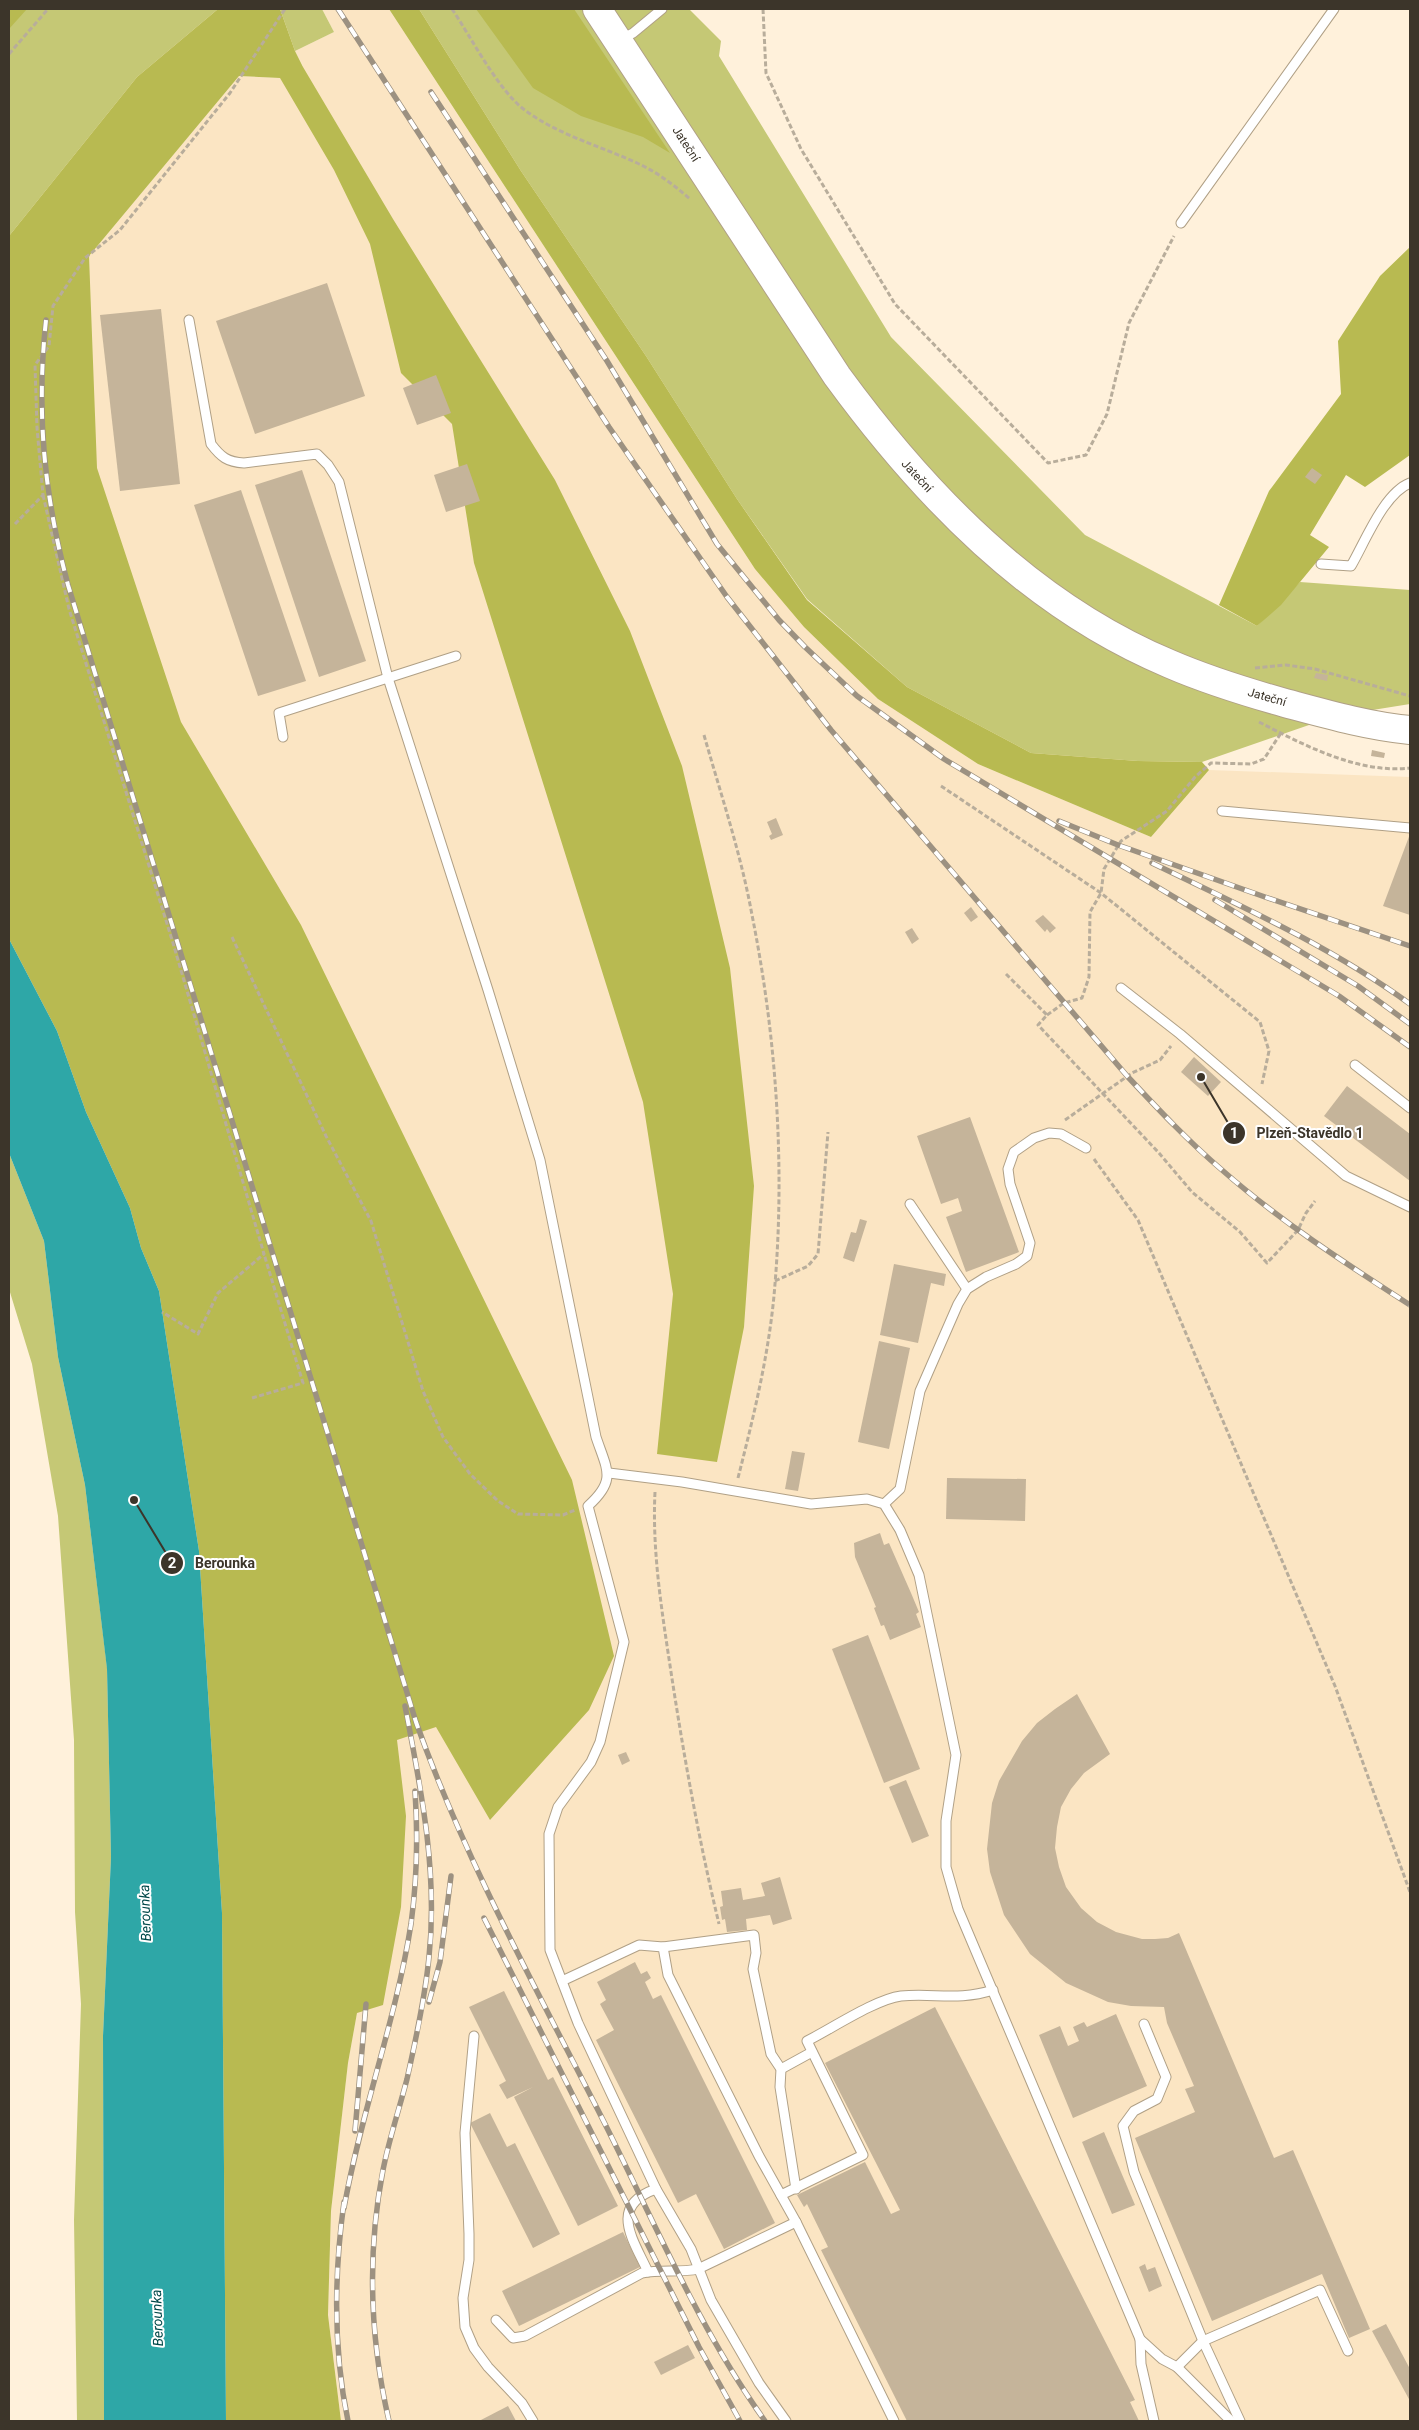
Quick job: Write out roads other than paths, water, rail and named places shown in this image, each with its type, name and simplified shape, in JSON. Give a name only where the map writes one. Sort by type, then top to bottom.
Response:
[{"type":"main road","name":"Jateční","points":[[597,9],[837,376],[878,432],[952,514],[994,552],[1034,584],[1075,612],[1169,664],[1256,695],[1326,714],[1410,730]]},
{"type":"lane","points":[[617,41],[633,33],[662,9]]},
{"type":"lane","points":[[1181,223],[1334,9]]},
{"type":"lane","points":[[189,320],[211,444],[222,458],[232,462],[244,463],[317,454],[328,465],[338,482],[388,678],[488,990],[540,1160],[596,1438],[609,1473],[603,1493],[588,1506],[624,1642],[600,1742],[591,1762],[558,1807],[550,1834],[550,1950],[578,2024],[656,2189],[691,2249],[711,2300],[759,2384],[786,2421]]},
{"type":"lane","points":[[1321,564],[1351,566],[1390,497],[1401,486],[1410,483]]},
{"type":"lane","points":[[283,737],[280,713],[456,656]]},
{"type":"lane","points":[[1222,811],[1410,828]]},
{"type":"lane","points":[[1122,988],[1180,1034],[1346,1176],[1410,1207]]},
{"type":"lane","points":[[1355,1065],[1410,1108]]},
{"type":"lane","points":[[884,1504],[900,1489],[920,1391],[966,1289],[986,1277],[1016,1264],[1027,1256],[1030,1243],[1010,1184],[1008,1169],[1014,1152],[1034,1138],[1049,1133],[1061,1134],[1086,1148]]},
{"type":"lane","points":[[910,1204],[966,1289]]},
{"type":"lane","points":[[609,1473],[734,1490],[811,1504],[867,1499],[884,1504],[900,1530],[919,1575],[925,1596],[956,1755],[946,1821],[946,1866],[958,1909],[1140,2339],[1141,2364],[1154,2421]]},
{"type":"lane","points":[[562,1981],[640,1945],[663,1947],[754,1936],[756,1953],[752,1969],[771,2054],[781,2069],[780,2087],[796,2189]]},
{"type":"lane","points":[[663,1947],[668,1974],[759,2156],[796,2222],[894,2421]]},
{"type":"lane","points":[[781,2195],[863,2155],[806,2041],[893,1998],[915,1996],[956,1998],[977,1996],[993,1990]]},
{"type":"lane","points":[[1144,2024],[1166,2077],[1157,2099],[1134,2111],[1123,2126],[1134,2172],[1203,2341],[1240,2421]]},
{"type":"lane","points":[[474,2036],[465,2133],[469,2252],[463,2298],[465,2327],[474,2348],[488,2367],[522,2403],[533,2421]]},
{"type":"lane","points":[[781,2069],[812,2052]]},
{"type":"lane","points":[[648,2272],[626,2224],[630,2209],[640,2194],[656,2189]]},
{"type":"lane","points":[[496,2320],[513,2338],[525,2336],[648,2272],[660,2270],[687,2271],[698,2268],[796,2222]]},
{"type":"lane","points":[[1178,2367],[1203,2341],[1320,2290],[1348,2351]]},
{"type":"lane","points":[[1140,2339],[1162,2359],[1178,2367],[1231,2421]]},
{"type":"water","points":[[9,939],[57,1031],[86,1112],[130,1208],[141,1248],[159,1291],[199,1551],[222,1913],[226,2421],[104,2421],[103,2036],[111,1857],[107,1669],[85,1485],[58,1357],[44,1241],[9,1153]]},
{"type":"railway","points":[[338,9],[609,427],[727,597],[831,730],[1128,1077],[1174,1125],[1209,1159],[1267,1207],[1337,1257],[1410,1305]]},
{"type":"railway","points":[[431,92],[607,361],[717,544],[779,620],[805,647],[857,696],[944,759],[1339,996],[1410,1047]]},
{"type":"railway","points":[[46,320],[42,388],[44,454],[53,519],[68,585],[416,1722],[435,1773],[503,1924],[698,2312],[741,2386],[765,2421]]},
{"type":"railway","points":[[1059,821],[1118,845],[1410,946]]},
{"type":"railway","points":[[1152,863],[1252,911],[1317,945],[1380,983],[1410,1004]]},
{"type":"railway","points":[[1215,900],[1358,986],[1410,1024]]},
{"type":"railway","points":[[389,2421],[378,2359],[375,2327],[373,2296],[375,2233],[385,2158],[407,2079],[420,2018],[429,1957],[431,1925],[430,1862],[422,1799],[405,1706]]},
{"type":"railway","points":[[344,2208],[351,2172],[405,1960],[415,1891],[415,1791]]},
{"type":"railway","points":[[429,2002],[440,1962],[451,1876]]},
{"type":"railway","points":[[484,1918],[699,2347],[740,2421]]},
{"type":"railway","points":[[355,2131],[366,2004]]},
{"type":"railway","points":[[344,2202],[338,2257],[337,2312],[340,2367],[348,2421]]},
{"type":"place","name":"Plzeň-Stavědlo 1","points":[[1201,1077]]},
{"type":"place","name":"Berounka","points":[[134,1500]]}]
